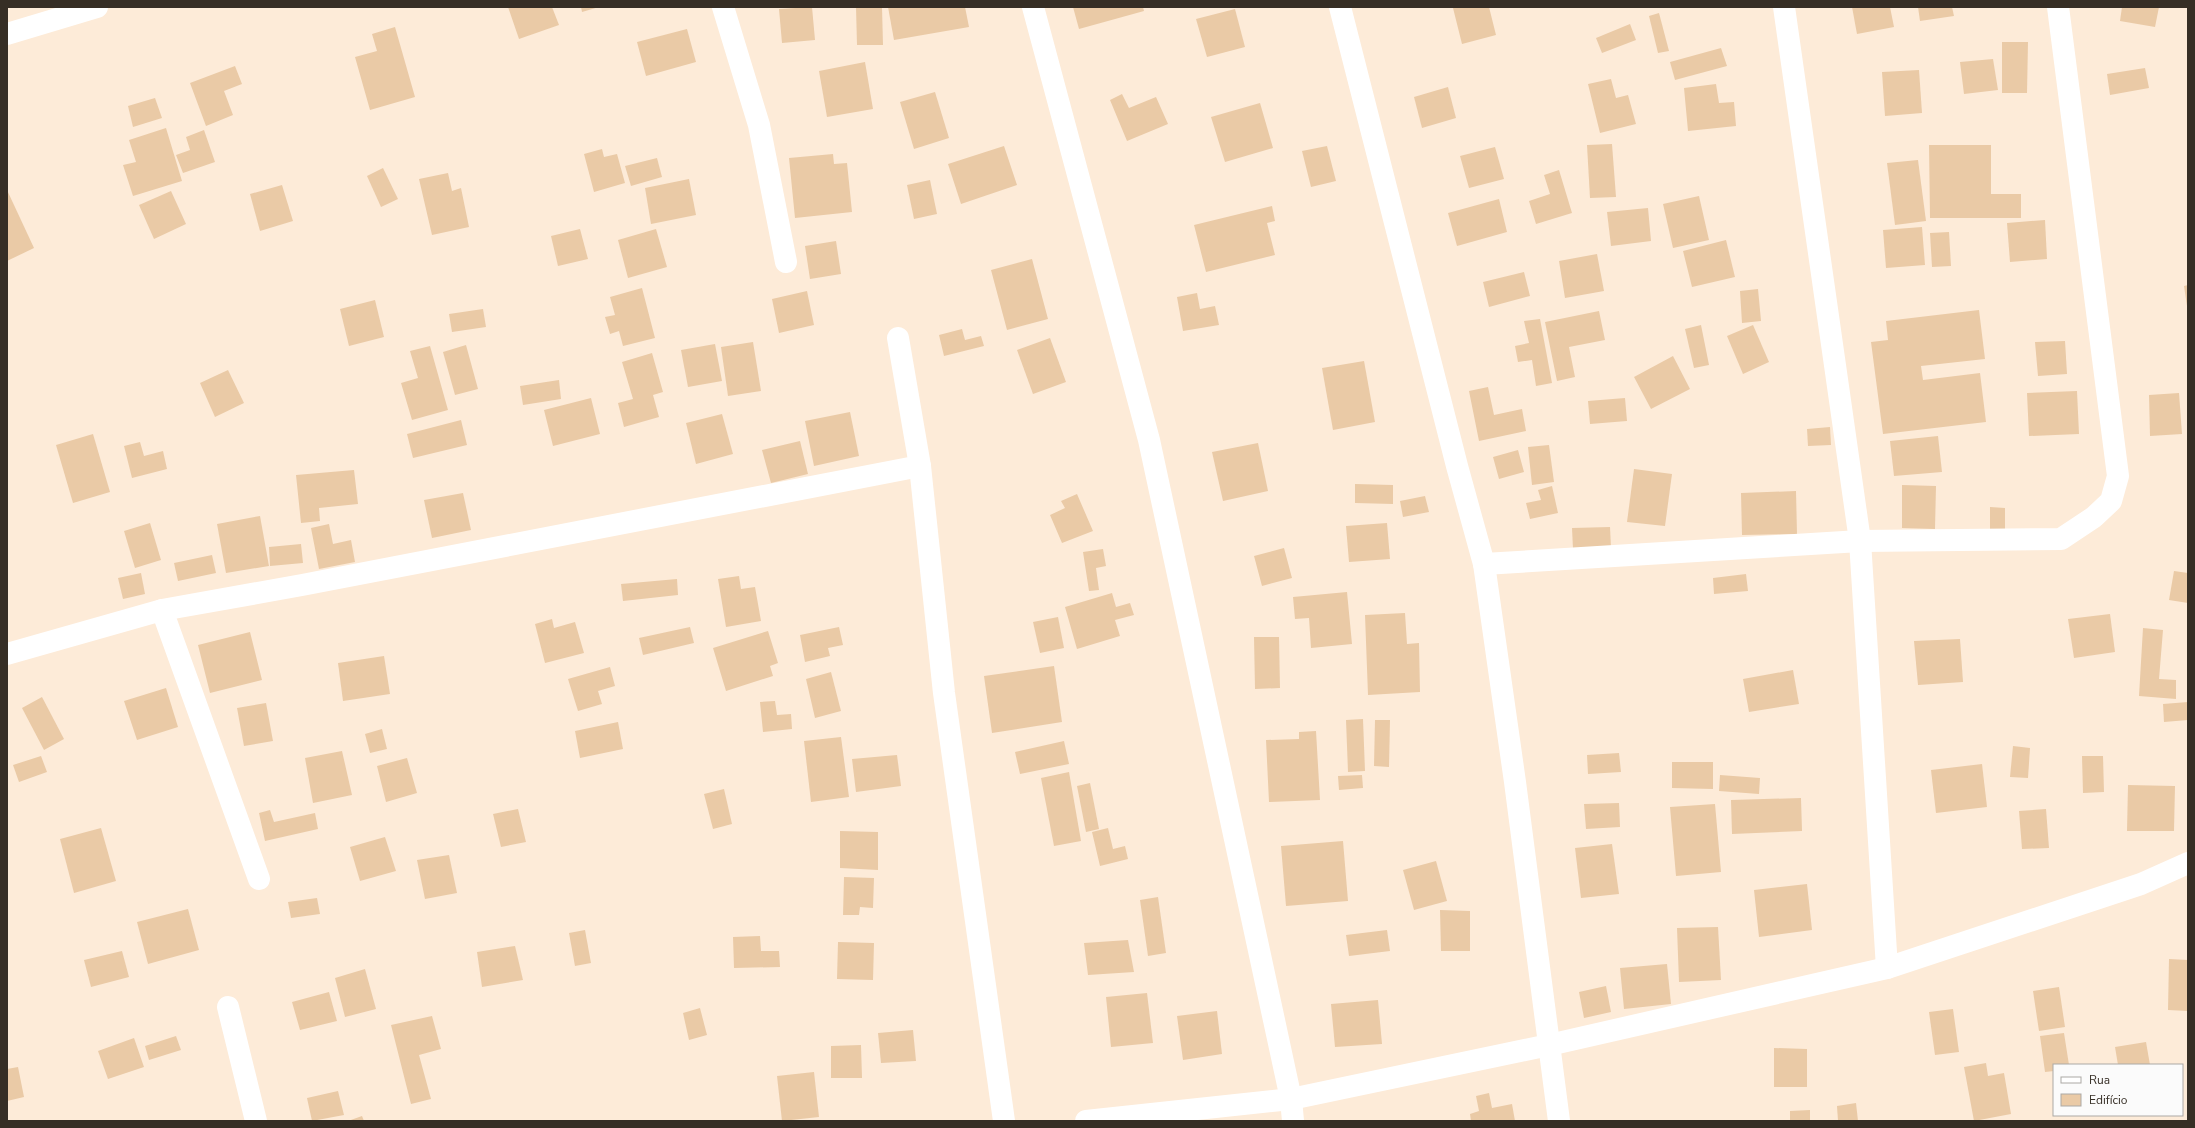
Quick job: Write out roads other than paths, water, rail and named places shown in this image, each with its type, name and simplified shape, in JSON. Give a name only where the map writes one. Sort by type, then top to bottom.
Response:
[{"type":"street","points":[[7,34],[52,14],[97,7]]},
{"type":"street","points":[[723,7],[759,125],[786,262]]},
{"type":"street","points":[[1033,7],[1149,440],[1291,1099],[1293,1121]]},
{"type":"street","points":[[1340,7],[1456,466],[1484,564],[1515,782],[1559,1121]]},
{"type":"street","points":[[1784,7],[1860,541],[1886,968]]},
{"type":"street","points":[[1484,564],[1860,541],[2061,538],[2094,517],[2111,501],[2118,476],[2058,7]]},
{"type":"street","points":[[898,338],[920,466],[944,693],[1004,1121]]},
{"type":"street","points":[[7,654],[162,610],[302,586],[920,466]]},
{"type":"street","points":[[162,610],[259,879]]},
{"type":"street","points":[[1086,1121],[1291,1099],[1549,1045],[1886,968],[2141,884],[2188,863]]},
{"type":"street","points":[[228,1008],[256,1121]]}]
